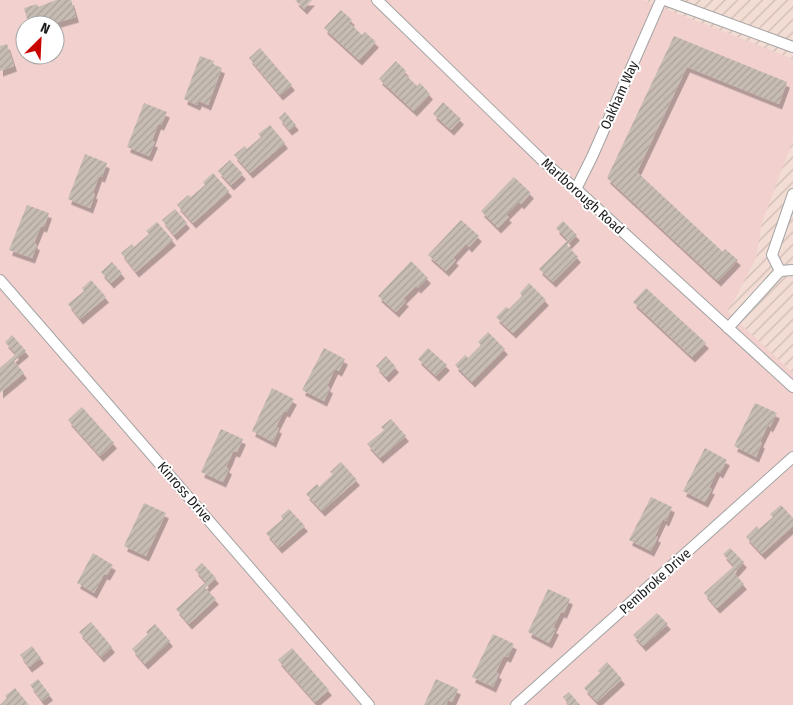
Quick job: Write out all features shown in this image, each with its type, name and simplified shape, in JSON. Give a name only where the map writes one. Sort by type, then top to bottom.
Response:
[{"type":"lane","name":"Marlborough Road","points":[[377,0],[543,161],[793,387]]},
{"type":"lane","name":"Oakham Way","points":[[576,189],[663,0]]},
{"type":"lane","points":[[663,0],[793,47]]},
{"type":"lane","points":[[780,271],[772,254],[793,194]]},
{"type":"lane","points":[[728,328],[780,271],[793,270]]},
{"type":"lane","name":"Kinross Drive","points":[[0,280],[370,705]]},
{"type":"lane","name":"Pembroke Drive","points":[[516,705],[793,457]]},
{"type":"shaded area","points":[[0,0],[793,0],[793,705],[0,705]]},
{"type":"shaded area","points":[[643,0],[793,0],[793,59]]},
{"type":"shaded area","points":[[793,140],[793,373],[727,311],[756,258],[762,222]]},
{"type":"building","points":[[56,0],[71,0],[76,17],[65,20],[65,15],[26,15],[24,8],[37,4],[38,7]]},
{"type":"building","points":[[295,0],[312,0],[304,9]]},
{"type":"building","points":[[341,10],[352,20],[349,23],[362,35],[365,32],[376,42],[359,60],[324,28]]},
{"type":"building","points":[[674,36],[787,82],[779,104],[687,67],[637,172],[723,252],[725,249],[738,260],[718,281],[607,178]]},
{"type":"building","points":[[7,44],[14,66],[0,71],[0,46]]},
{"type":"building","points":[[260,48],[292,85],[280,95],[249,58]]},
{"type":"building","points":[[200,56],[214,61],[213,64],[222,68],[208,105],[199,101],[197,105],[184,99]]},
{"type":"building","points":[[396,61],[406,71],[404,74],[417,86],[420,83],[430,94],[414,111],[379,79]]},
{"type":"building","points":[[443,102],[461,119],[451,130],[433,114]]},
{"type":"building","points":[[144,103],[167,112],[161,125],[158,124],[152,141],[155,142],[149,156],[127,147]]},
{"type":"building","points":[[285,112],[296,125],[289,130],[279,118]]},
{"type":"building","points":[[270,125],[285,143],[250,173],[234,155],[245,146],[247,149],[261,137],[258,134]]},
{"type":"building","points":[[85,154],[107,163],[102,177],[99,176],[90,208],[68,199]]},
{"type":"building","points":[[230,160],[243,174],[231,185],[218,171]]},
{"type":"building","points":[[213,173],[229,191],[193,223],[177,205],[188,195],[191,197],[205,185],[203,182]]},
{"type":"building","points":[[514,177],[531,193],[521,204],[519,202],[506,215],[509,217],[498,228],[481,211]]},
{"type":"building","points":[[27,205],[49,213],[44,227],[41,226],[34,243],[37,245],[32,258],[9,250]]},
{"type":"building","points":[[175,209],[187,223],[174,235],[162,220]]},
{"type":"building","points":[[461,220],[479,236],[469,247],[466,244],[453,258],[456,260],[446,271],[428,255]]},
{"type":"building","points":[[563,221],[577,235],[567,245],[578,257],[553,282],[539,269],[568,240],[556,228]]},
{"type":"building","points":[[157,222],[173,240],[136,272],[121,253],[132,244],[134,247],[149,234],[146,231]]},
{"type":"building","points":[[411,261],[428,278],[418,288],[416,286],[403,299],[406,301],[396,312],[378,296]]},
{"type":"building","points":[[112,262],[122,273],[111,283],[101,272]]},
{"type":"building","points":[[91,280],[106,297],[80,319],[68,304],[84,291],[82,288]]},
{"type":"building","points":[[529,283],[546,300],[513,333],[496,317],[506,307],[509,309],[522,296],[520,293]]},
{"type":"building","points":[[646,288],[706,343],[692,357],[633,302]]},
{"type":"building","points":[[488,332],[505,349],[472,382],[455,365],[465,355],[468,358],[481,345],[478,342]]},
{"type":"building","points":[[12,335],[26,351],[14,361],[24,373],[0,393],[0,368],[16,354],[5,342]]},
{"type":"building","points":[[324,348],[345,359],[339,371],[335,369],[327,386],[330,388],[324,401],[302,390]]},
{"type":"building","points":[[428,348],[447,365],[436,376],[418,359]]},
{"type":"building","points":[[386,356],[396,367],[386,377],[376,366]]},
{"type":"building","points":[[272,388],[294,399],[287,412],[284,411],[276,427],[279,428],[273,442],[252,431]]},
{"type":"building","points":[[755,403],[777,413],[770,427],[768,425],[760,442],[762,443],[756,457],[734,446]]},
{"type":"building","points":[[82,407],[114,443],[100,456],[68,420]]},
{"type":"building","points":[[391,419],[406,436],[380,458],[367,444],[384,430],[381,427]]},
{"type":"building","points":[[221,429],[243,439],[237,452],[233,451],[226,467],[229,469],[223,482],[201,472]]},
{"type":"building","points":[[705,448],[727,460],[720,473],[717,471],[709,488],[712,489],[705,502],[683,491]]},
{"type":"building","points":[[341,462],[357,480],[322,511],[306,494],[317,484],[319,487],[333,474],[330,472]]},
{"type":"building","points":[[651,497],[672,507],[666,521],[663,519],[655,536],[658,537],[651,551],[629,540]]},
{"type":"building","points":[[144,503],[166,513],[146,556],[124,546]]},
{"type":"building","points":[[781,505],[793,518],[793,526],[762,554],[746,537],[757,526],[759,529],[773,517],[770,514]]},
{"type":"building","points":[[289,509],[305,526],[279,548],[266,533],[283,519],[281,516]]},
{"type":"building","points":[[730,548],[744,562],[734,573],[744,584],[717,608],[704,593],[734,566],[723,554]]},
{"type":"building","points":[[93,553],[113,565],[107,575],[104,574],[94,593],[77,583]]},
{"type":"building","points":[[202,563],[216,578],[205,588],[216,599],[189,624],[176,609],[206,582],[195,570]]},
{"type":"building","points":[[548,589],[570,599],[564,613],[561,612],[553,628],[556,629],[549,643],[528,632]]},
{"type":"building","points":[[657,613],[668,624],[643,646],[633,635]]},
{"type":"building","points":[[91,622],[112,647],[101,657],[79,632]]},
{"type":"building","points":[[155,624],[170,641],[145,664],[132,649],[148,634],[146,632]]},
{"type":"building","points":[[493,634],[514,644],[508,657],[504,656],[496,672],[499,674],[493,687],[472,677]]},
{"type":"building","points":[[32,646],[41,658],[29,667],[20,655]]},
{"type":"building","points":[[292,648],[329,690],[315,702],[278,660]]},
{"type":"building","points":[[607,662],[622,679],[597,702],[584,688],[600,673],[598,671]]},
{"type":"building","points":[[38,679],[50,695],[42,701],[30,685]]},
{"type":"building","points":[[436,679],[458,689],[452,702],[448,700],[446,705],[424,705]]},
{"type":"building","points":[[15,688],[29,705],[0,705],[7,698],[5,696]]},
{"type":"building","points":[[569,692],[580,705],[569,705],[563,697]]}]
